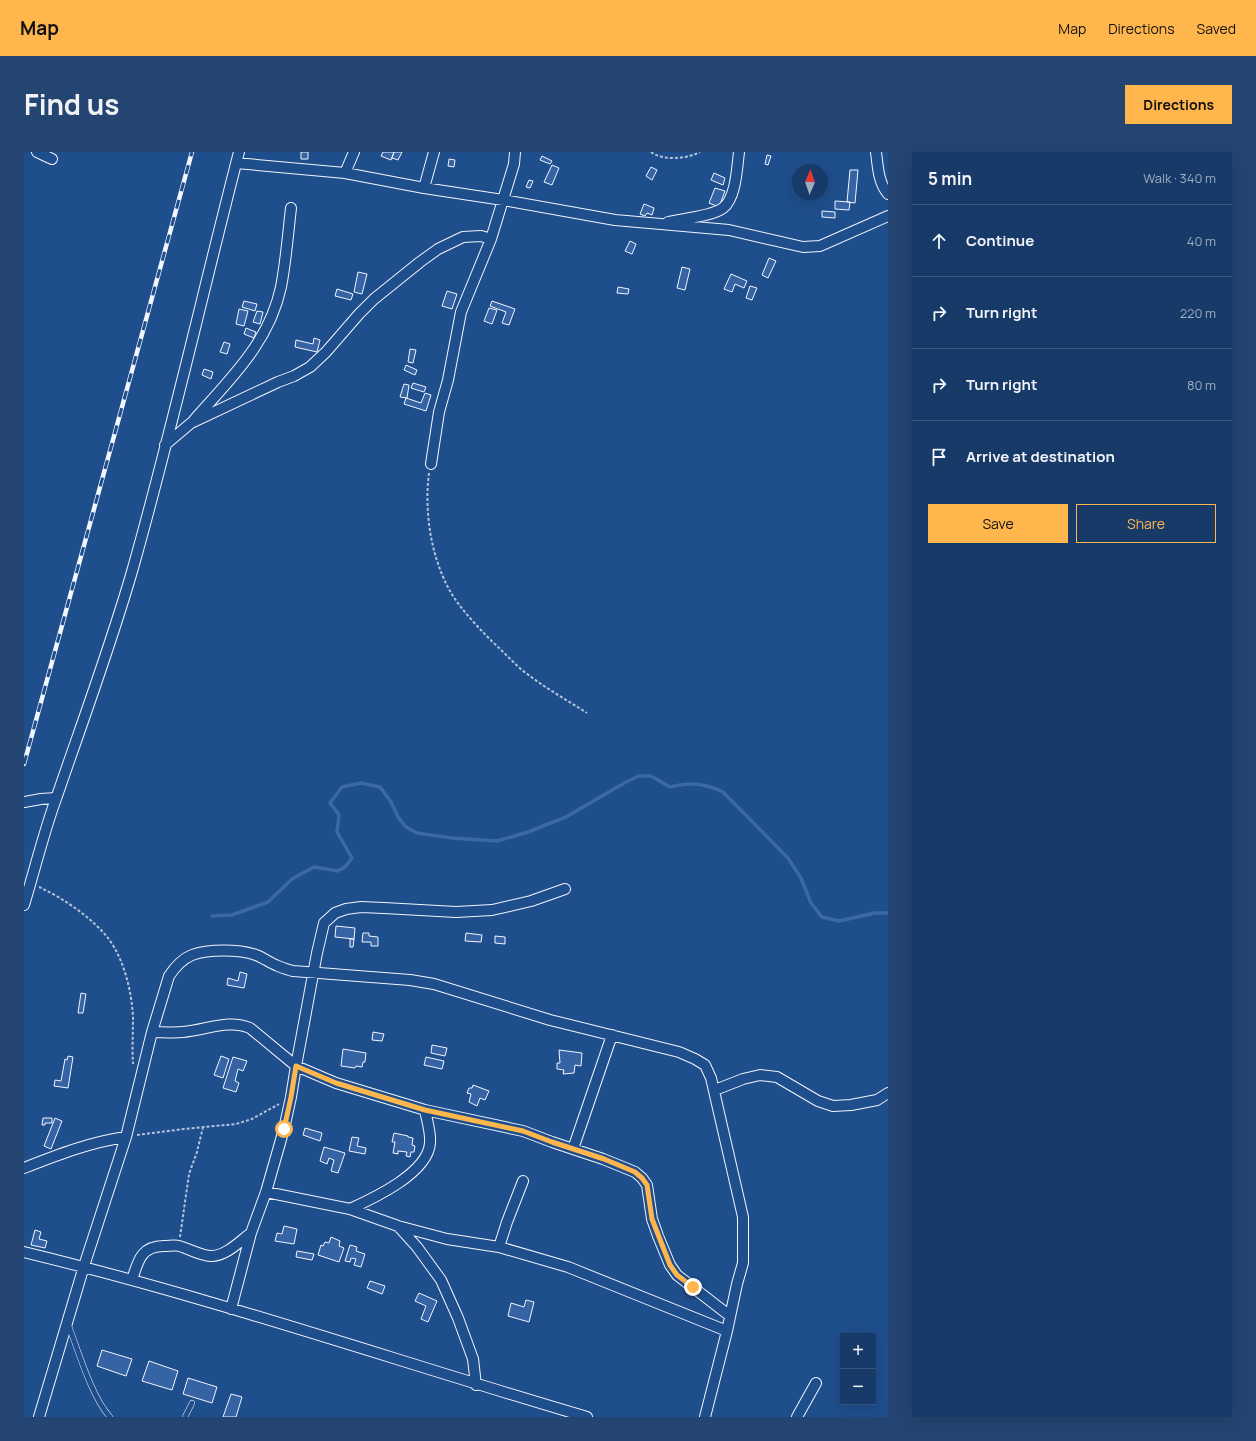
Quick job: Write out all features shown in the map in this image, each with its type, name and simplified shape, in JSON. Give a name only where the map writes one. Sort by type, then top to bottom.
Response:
[{"type":"street","points":[[38,152],[52,159]]},
{"type":"street","points":[[24,905],[56,798],[107,651],[133,568],[239,152]]},
{"type":"street","points":[[345,173],[354,152]]},
{"type":"street","points":[[424,188],[434,152]]},
{"type":"street","points":[[430,464],[439,412],[448,380],[461,312],[491,239],[514,164],[515,152]]},
{"type":"street","points":[[659,224],[709,214],[723,208],[731,197],[735,182],[739,152]]},
{"type":"street","points":[[876,152],[878,174],[883,188],[888,194]]},
{"type":"street","points":[[236,163],[345,173],[614,220],[729,230],[802,247],[820,246],[888,216]]},
{"type":"street","points":[[165,445],[191,423],[244,364],[253,352],[264,332],[280,287],[291,208]]},
{"type":"street","points":[[191,423],[294,376],[310,366],[326,352],[374,299],[438,249],[463,237],[481,236],[491,239]]},
{"type":"street","points":[[24,802],[56,798]]},
{"type":"street","points":[[231,1309],[251,1234],[266,1192],[284,1129],[313,972],[324,923],[335,913],[346,909],[361,907],[456,912],[492,910],[531,901],[565,889]]},
{"type":"street","points":[[39,1417],[84,1266],[126,1136],[152,1032],[169,976],[174,969],[191,956],[201,952],[233,951],[255,955],[278,966],[293,971],[410,980],[434,984],[550,1020],[665,1048],[695,1058],[705,1066],[711,1078],[714,1090],[742,1217],[743,1263],[737,1284],[728,1331],[705,1417]]},
{"type":"street","points":[[152,1032],[182,1032],[241,1024],[254,1032],[296,1066],[336,1083],[425,1110],[518,1129],[635,1172],[647,1185],[652,1219],[672,1269],[682,1279],[730,1316]]},
{"type":"street","points":[[573,1149],[612,1035]]},
{"type":"street","points":[[714,1090],[743,1079],[760,1075],[777,1077],[818,1101],[833,1106],[851,1105],[877,1100],[888,1093]]},
{"type":"street","points":[[350,1209],[392,1187],[421,1164],[428,1154],[430,1143],[425,1110]]},
{"type":"street","points":[[24,1168],[82,1146],[126,1136]]},
{"type":"street","points":[[499,1247],[523,1181]]},
{"type":"street","points":[[266,1192],[350,1209],[398,1226],[447,1239],[499,1247],[568,1266],[728,1331]]},
{"type":"street","points":[[398,1226],[417,1247],[441,1280],[458,1318],[473,1359],[476,1385]]},
{"type":"street","points":[[132,1280],[139,1259],[150,1248],[159,1246],[178,1246],[193,1252],[210,1256],[228,1250],[251,1234]]},
{"type":"street","points":[[24,1252],[84,1266],[231,1309],[397,1359],[476,1385],[587,1417]]},
{"type":"street","points":[[797,1417],[816,1383]]},
{"type":"lane","points":[[67,1321],[95,1393],[105,1412],[110,1417]]},
{"type":"lane","points":[[185,1417],[192,1403]]},
{"type":"path","points":[[651,152],[663,157],[680,158],[700,152]]},
{"type":"path","points":[[430,464],[428,485],[430,526],[434,548],[442,574],[450,592],[488,637],[525,673],[587,712]]},
{"type":"path","points":[[31,883],[59,896],[88,918],[100,928],[116,951],[123,968],[129,990],[133,1017],[133,1065]]},
{"type":"path","points":[[126,1136],[236,1124],[252,1119],[291,1097]]},
{"type":"path","points":[[178,1246],[189,1174],[197,1152],[203,1127]]},
{"type":"building","points":[[301,152],[308,152],[308,159],[301,159]]},
{"type":"building","points":[[383,152],[394,152],[391,160],[381,156]]},
{"type":"building","points":[[394,152],[402,152],[398,160],[392,158]]},
{"type":"building","points":[[767,155],[771,156],[768,165],[765,164]]},
{"type":"building","points":[[542,156],[552,161],[550,164],[540,160]]},
{"type":"building","points":[[449,159],[455,160],[454,167],[448,166]]},
{"type":"building","points":[[552,165],[559,168],[552,185],[544,182]]},
{"type":"building","points":[[651,167],[657,170],[652,180],[646,176]]},
{"type":"building","points":[[850,170],[858,170],[855,203],[847,202]]},
{"type":"building","points":[[714,173],[725,178],[723,185],[711,180]]},
{"type":"building","points":[[529,180],[533,181],[530,188],[526,187]]},
{"type":"building","points":[[715,188],[725,191],[719,207],[709,203]]},
{"type":"building","points":[[835,201],[850,202],[849,210],[835,209]]},
{"type":"building","points":[[644,204],[654,208],[652,215],[647,213],[645,216],[640,214]]},
{"type":"building","points":[[822,211],[835,212],[835,218],[822,217]]},
{"type":"building","points":[[630,241],[636,244],[632,254],[625,251]]},
{"type":"building","points":[[769,258],[776,261],[768,278],[762,275]]},
{"type":"building","points":[[682,267],[690,269],[685,290],[677,288]]},
{"type":"building","points":[[358,272],[367,274],[362,294],[354,292]]},
{"type":"building","points":[[731,274],[747,281],[744,288],[735,284],[732,292],[724,289]]},
{"type":"building","points":[[750,286],[757,288],[752,300],[746,298]]},
{"type":"building","points":[[618,287],[629,289],[628,294],[617,293]]},
{"type":"building","points":[[337,289],[353,294],[351,300],[335,296]]},
{"type":"building","points":[[447,291],[457,294],[452,309],[442,306]]},
{"type":"building","points":[[244,301],[257,304],[255,311],[242,307]]},
{"type":"building","points":[[492,301],[515,309],[509,325],[502,323],[506,312],[490,306]]},
{"type":"building","points":[[489,308],[497,310],[492,324],[484,321]]},
{"type":"building","points":[[239,309],[248,311],[244,326],[236,324]]},
{"type":"building","points":[[257,311],[263,312],[260,324],[253,322]]},
{"type":"building","points":[[246,328],[256,332],[254,338],[244,334]]},
{"type":"building","points":[[314,338],[320,340],[317,352],[295,347],[296,340],[313,344]]},
{"type":"building","points":[[224,342],[230,344],[227,354],[220,352]]},
{"type":"building","points":[[410,349],[416,350],[413,363],[408,362]]},
{"type":"building","points":[[406,365],[417,370],[415,375],[404,370]]},
{"type":"building","points":[[204,369],[213,372],[211,379],[202,375]]},
{"type":"building","points":[[413,383],[426,387],[424,392],[411,388]]},
{"type":"building","points":[[404,384],[409,385],[407,398],[400,397]]},
{"type":"building","points":[[425,393],[431,395],[426,411],[404,404],[406,398],[421,403]]},
{"type":"building","points":[[336,926],[355,928],[354,939],[335,937]]},
{"type":"building","points":[[363,933],[369,933],[369,936],[378,937],[378,946],[371,946],[371,942],[362,942]]},
{"type":"building","points":[[466,933],[482,935],[481,942],[465,941]]},
{"type":"building","points":[[495,936],[505,937],[505,944],[495,943]]},
{"type":"building","points":[[350,939],[354,939],[353,947],[350,947]]},
{"type":"building","points":[[240,972],[247,974],[244,988],[227,985],[228,978],[238,981]]},
{"type":"building","points":[[81,993],[86,994],[83,1013],[78,1013]]},
{"type":"building","points":[[373,1032],[384,1034],[382,1041],[372,1040]]},
{"type":"building","points":[[432,1045],[447,1048],[445,1056],[431,1053]]},
{"type":"building","points":[[343,1049],[366,1053],[365,1062],[363,1062],[362,1067],[356,1066],[355,1068],[341,1066]]},
{"type":"building","points":[[559,1050],[582,1053],[581,1066],[575,1065],[574,1073],[563,1074],[564,1070],[557,1069],[557,1063],[560,1063]]},
{"type":"building","points":[[68,1056],[73,1057],[68,1088],[54,1086],[55,1080],[61,1081],[65,1059],[67,1060]]},
{"type":"building","points":[[221,1056],[229,1059],[223,1078],[214,1075]]},
{"type":"building","points":[[233,1057],[247,1061],[243,1071],[238,1069],[235,1081],[239,1083],[236,1092],[223,1088]]},
{"type":"building","points":[[426,1057],[444,1061],[442,1069],[424,1065]]},
{"type":"building","points":[[473,1085],[489,1091],[485,1100],[480,1098],[477,1106],[469,1102],[471,1094],[467,1093],[469,1088],[472,1088]]},
{"type":"building","points":[[43,1118],[52,1118],[52,1123],[45,1123],[45,1125],[42,1125]]},
{"type":"building","points":[[55,1118],[62,1121],[51,1149],[44,1146]]},
{"type":"building","points":[[305,1128],[322,1133],[320,1141],[303,1135]]},
{"type":"building","points":[[394,1133],[413,1138],[412,1145],[415,1146],[414,1152],[411,1152],[410,1157],[406,1156],[407,1152],[398,1151],[398,1154],[393,1153],[395,1142],[392,1142]]},
{"type":"building","points":[[352,1137],[359,1138],[357,1146],[366,1148],[365,1154],[349,1151]]},
{"type":"building","points":[[324,1147],[345,1153],[338,1173],[331,1171],[334,1160],[329,1158],[327,1164],[320,1161]]},
{"type":"building","points":[[284,1226],[297,1229],[294,1244],[275,1241],[277,1233],[282,1234]]},
{"type":"building","points":[[35,1230],[41,1232],[39,1239],[47,1241],[45,1248],[31,1245]]},
{"type":"building","points":[[331,1237],[340,1241],[339,1246],[344,1248],[339,1262],[318,1255],[321,1245],[323,1246],[325,1242],[329,1243]]},
{"type":"building","points":[[350,1245],[357,1247],[356,1251],[365,1254],[361,1267],[354,1265],[356,1259],[351,1258],[350,1262],[345,1261]]},
{"type":"building","points":[[297,1251],[314,1254],[312,1260],[296,1257]]},
{"type":"building","points":[[370,1281],[385,1286],[382,1294],[367,1288]]},
{"type":"building","points":[[419,1293],[437,1301],[428,1322],[421,1319],[426,1306],[415,1301]]},
{"type":"building","points":[[526,1300],[534,1302],[529,1322],[508,1316],[511,1303],[524,1307]]},
{"type":"building","points":[[102,1350],[132,1359],[126,1376],[97,1366]]},
{"type":"building","points":[[149,1361],[178,1371],[172,1390],[142,1381]]},
{"type":"building","points":[[188,1378],[217,1387],[212,1403],[183,1394]]},
{"type":"building","points":[[231,1394],[242,1397],[236,1417],[223,1417]]},
{"type":"waterway","points":[[212,916],[232,915],[268,902],[292,879],[314,867],[338,871],[345,867],[352,858],[337,832],[339,815],[330,803],[342,787],[361,783],[380,787],[391,802],[398,817],[406,827],[417,833],[452,838],[497,841],[528,832],[566,817],[639,776],[651,776],[670,787],[684,784],[697,784],[723,792],[788,858],[801,878],[811,903],[822,917],[839,921],[875,913],[888,913]]},
{"type":"railway","points":[[24,764],[192,152]]},
{"type":"route","points":[[284,1129],[296,1066],[336,1083],[425,1110],[478,1122],[506,1126],[604,1159],[635,1172],[647,1185],[652,1219],[670,1265],[677,1275],[693,1287]]}]
